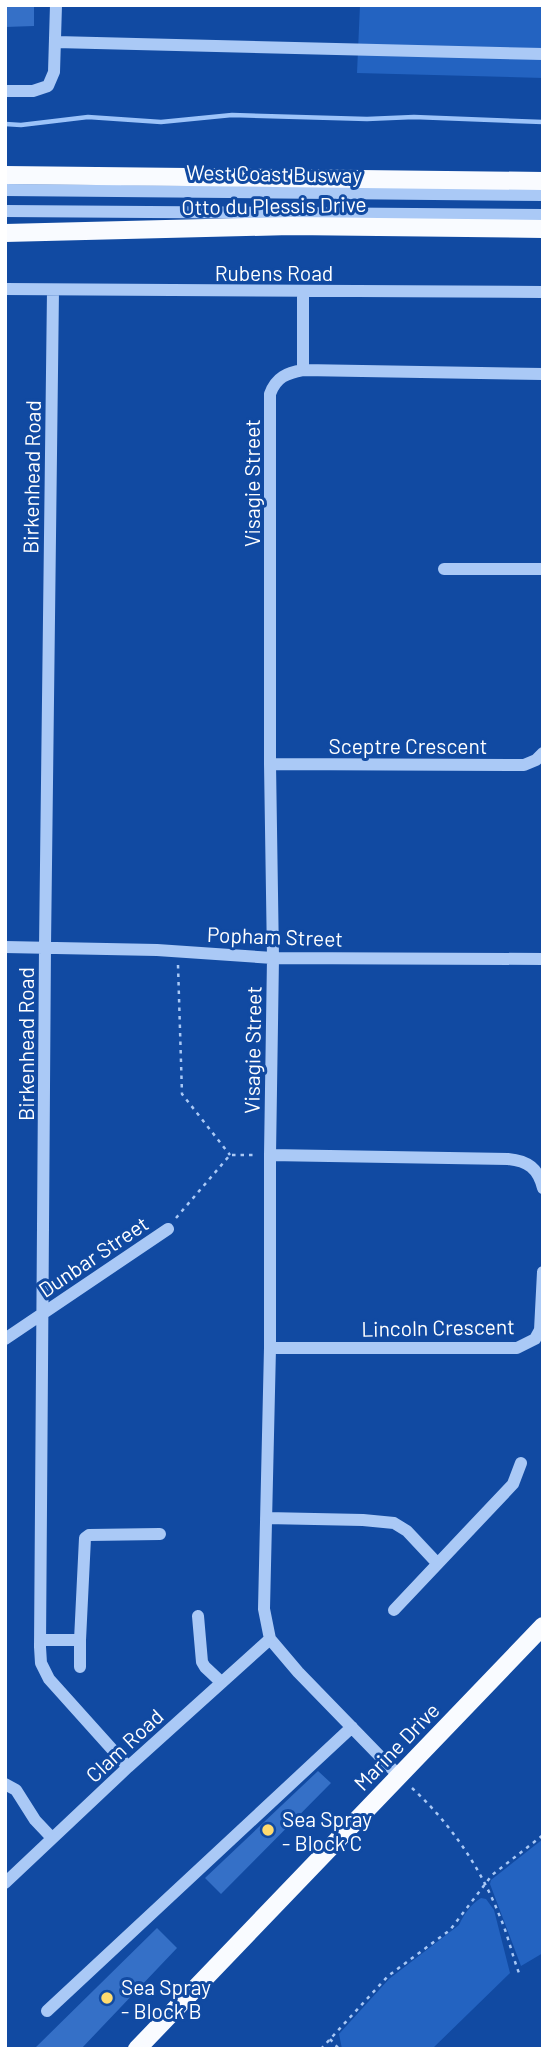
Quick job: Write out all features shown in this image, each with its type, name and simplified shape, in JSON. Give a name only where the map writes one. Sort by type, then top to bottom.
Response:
[{"type":"main road","name":"Otto du Plessis Drive","points":[[5,175],[543,181]]},
{"type":"main road","name":"Otto du Plessis Drive","points":[[5,233],[291,226],[543,229]]},
{"type":"main road","name":"Marine Drive","points":[[137,2049],[543,1626]]},
{"type":"street","points":[[5,91],[33,91],[48,86],[54,72],[57,5]]},
{"type":"street","points":[[56,42],[543,54]]},
{"type":"street","name":"West Coast Busway","points":[[5,190],[543,195]]},
{"type":"street","name":"West Coast Busway","points":[[5,211],[543,215]]},
{"type":"street","name":"Rubens Road","points":[[5,289],[543,292]]},
{"type":"street","name":"Birkenhead Road","points":[[53,290],[45,947],[41,1663],[49,1679],[128,1767]]},
{"type":"street","points":[[303,292],[303,370],[543,374]]},
{"type":"street","name":"Visagie Street","points":[[270,1639],[264,1609],[270,1348],[273,958],[270,394],[281,377],[289,372],[303,370]]},
{"type":"street","points":[[443,569],[543,569]]},
{"type":"street","name":"Sceptre Crescent","points":[[270,764],[524,765],[537,760],[543,753]]},
{"type":"street","name":"Popham Street","points":[[5,947],[177,951],[273,958],[543,959]]},
{"type":"street","points":[[270,1155],[508,1159],[529,1164],[537,1172],[543,1188]]},
{"type":"street","name":"Dunbar Street","points":[[5,1339],[167,1228]]},
{"type":"street","name":"Lincoln Crescent","points":[[270,1348],[517,1348],[535,1339],[540,1330],[543,1272]]},
{"type":"street","points":[[394,1610],[513,1484],[521,1463]]},
{"type":"street","points":[[266,1518],[394,1522],[407,1531],[437,1563]]},
{"type":"street","points":[[80,1667],[85,1538],[89,1535],[160,1534]]},
{"type":"street","points":[[198,1616],[202,1662],[221,1682]]},
{"type":"street","points":[[270,1639],[298,1672],[399,1776]]},
{"type":"street","name":"Clam Road","points":[[5,1883],[270,1639]]},
{"type":"street","points":[[40,1640],[80,1640]]},
{"type":"street","points":[[47,2011],[352,1727]]},
{"type":"street","points":[[5,1784],[16,1790],[35,1820],[52,1838]]},
{"type":"path","points":[[177,951],[183,1094],[230,1155]]},
{"type":"path","points":[[167,1228],[230,1155],[270,1155]]},
{"type":"path","points":[[414,1789],[456,1836],[484,1884],[500,1916],[519,1973]]},
{"type":"path","points":[[321,2049],[388,1976],[450,1930],[492,1875],[543,1835]]},
{"type":"path","points":[[330,2039],[338,2049]]},
{"type":"shaded area","points":[[360,5],[543,5],[543,78],[357,73]]},
{"type":"shaded area","points":[[543,1839],[543,1953],[521,1966],[490,1884],[491,1880]]},
{"type":"shaded area","points":[[481,1898],[486,1899],[494,1910],[510,1973],[432,2049],[342,2049],[339,2034],[389,1979],[459,1925],[468,1910]]},
{"type":"building","points":[[5,5],[34,5],[34,26],[5,27]]},
{"type":"building","name":"Sea Spray - Block C","points":[[318,1771],[331,1783],[221,1894],[205,1878]]},
{"type":"building","name":"Sea Spray - Block B","points":[[157,1928],[177,1948],[81,2049],[34,2049]]},
{"type":"waterway","points":[[5,124],[21,125],[88,117],[161,122],[232,115],[543,122]]},
{"type":"place","name":"Sea Spray - Block C","points":[[268,1830]]},
{"type":"place","name":"Sea Spray - Block B","points":[[107,1998]]}]
